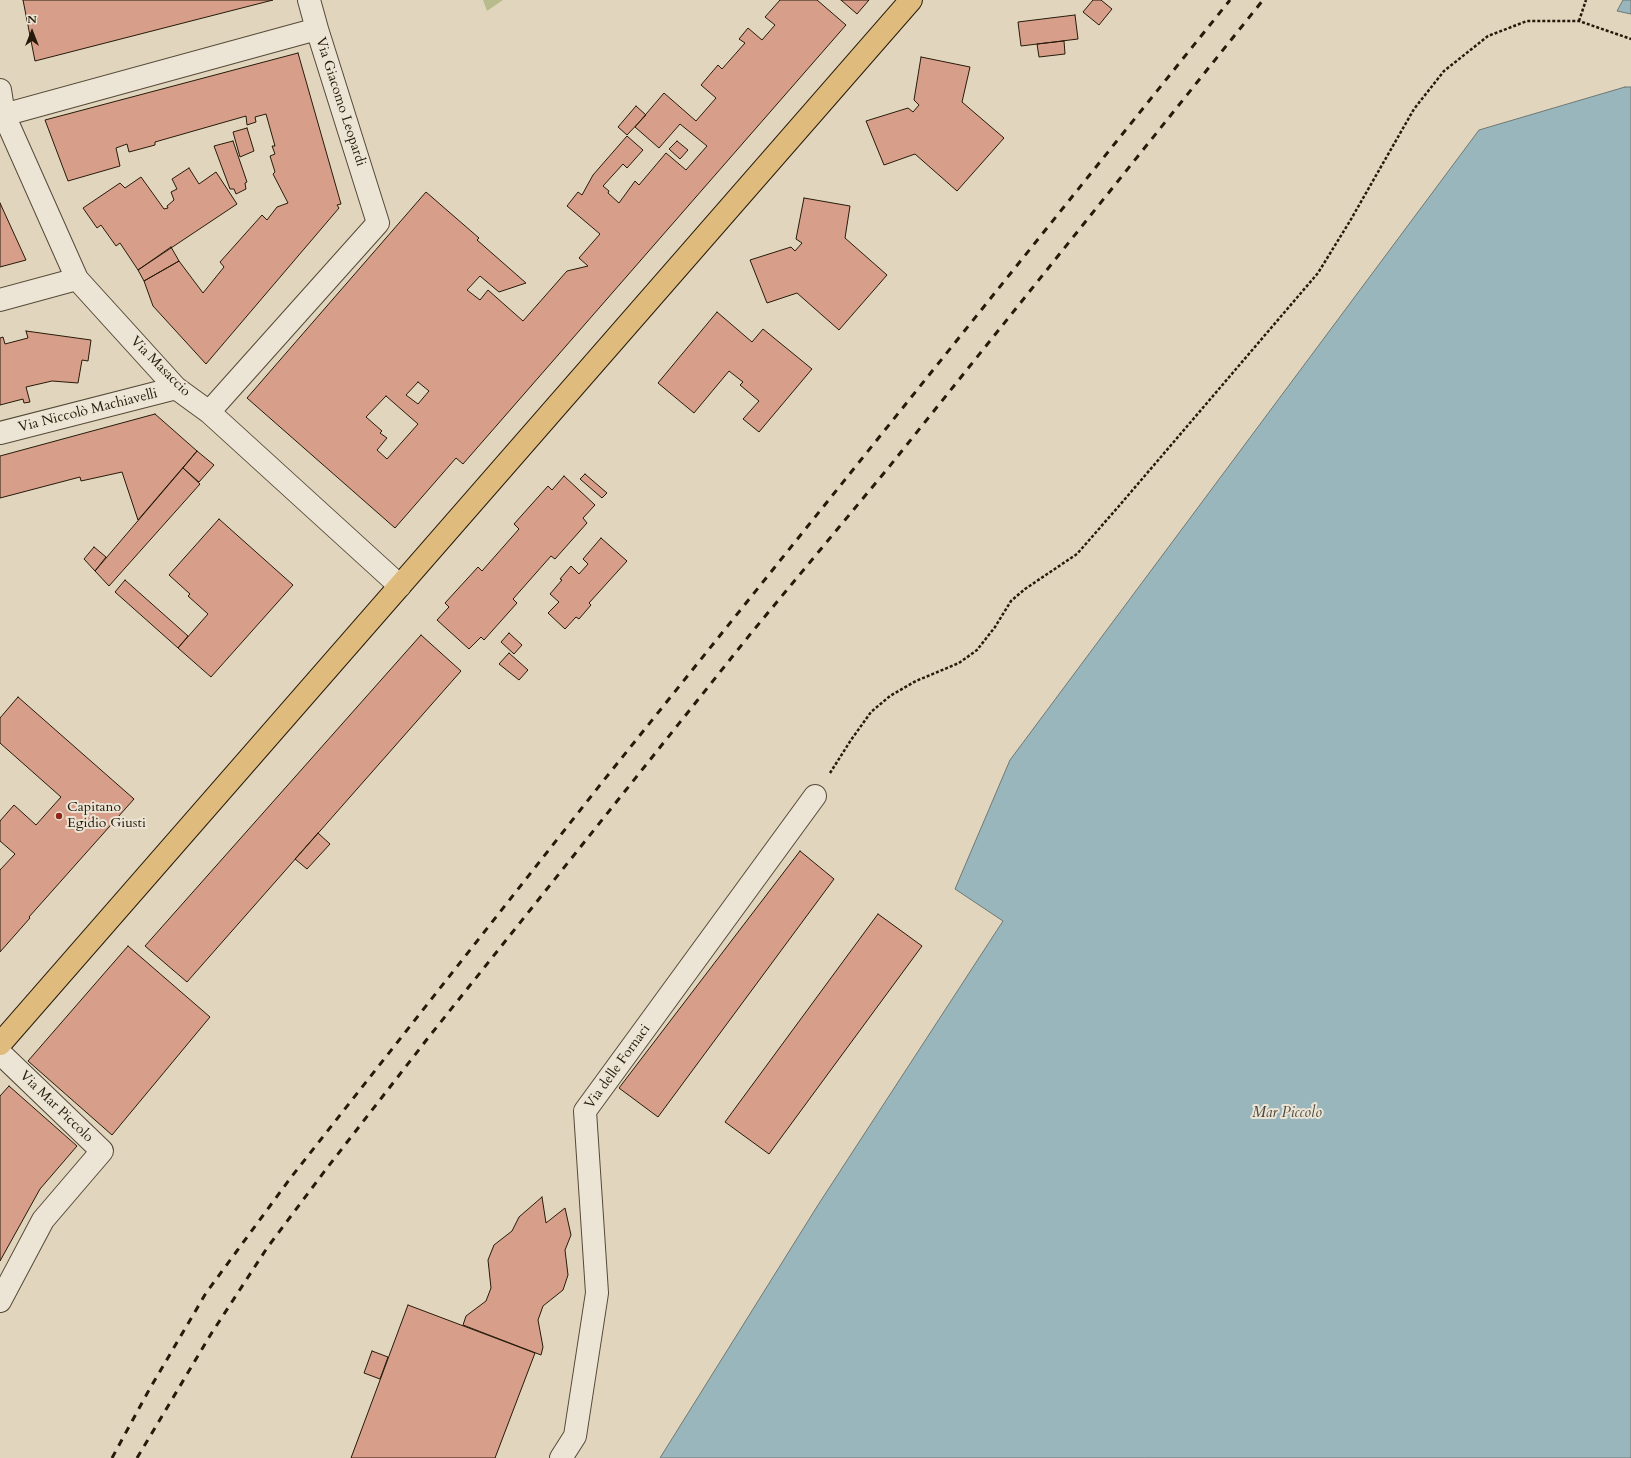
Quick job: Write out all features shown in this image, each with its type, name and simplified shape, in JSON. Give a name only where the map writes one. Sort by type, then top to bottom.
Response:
[{"type":"main road","points":[[0,1044],[911,0]]},
{"type":"street","points":[[309,0],[317,29]]},
{"type":"street","name":"Via Giacomo Leopardi","points":[[2,116],[317,29],[378,223],[209,412]]},
{"type":"street","name":"Via Masaccio","points":[[0,90],[2,116],[77,279],[176,388],[209,412],[400,586]]},
{"type":"street","points":[[0,300],[77,279]]},
{"type":"street","name":"Via Niccolò Machiavelli","points":[[0,433],[176,388]]},
{"type":"street","name":"Via delle Fornaci","points":[[561,1458],[574,1436],[597,1293],[585,1111],[815,796]]},
{"type":"street","name":"Via Mar Piccolo","points":[[0,1053],[102,1151],[43,1220],[0,1301]]},
{"type":"path","points":[[1579,21],[1586,0]]},
{"type":"path","points":[[815,796],[871,712],[890,696],[959,662],[977,650],[995,627],[1011,601],[1025,589],[1077,554],[1185,430],[1318,273],[1350,221],[1414,108],[1444,71],[1488,36],[1527,21],[1579,21],[1631,39]]},
{"type":"green space","points":[[483,0],[503,0],[487,11]]},
{"type":"water","points":[[1623,0],[1631,0],[1631,14],[1617,11]]},
{"type":"water","name":"Mar Piccolo","points":[[1625,87],[1631,87],[1631,1458],[660,1458],[818,1205],[1003,921],[955,889],[1010,760],[1479,130]]},
{"type":"building","points":[[23,0],[273,0],[35,61]]},
{"type":"building","points":[[780,0],[817,0],[846,25],[463,464],[456,458],[395,528],[247,398],[426,192],[479,238],[477,240],[526,283],[499,292],[480,276],[467,290],[480,300],[488,290],[523,321],[567,271],[588,266],[579,258],[600,234],[567,206],[578,192],[582,195],[593,175],[627,136],[643,150],[627,168],[623,164],[603,186],[619,203],[635,181],[639,185],[666,153],[686,170],[707,146],[680,124],[659,148],[635,127],[664,93],[696,121],[716,98],[701,85],[718,65],[722,69],[745,43],[739,39],[748,28],[762,40],[775,25],[765,17]],"holes":[[[418,382],[429,391],[418,404],[406,395]],[[386,396],[418,424],[387,459],[377,450],[387,438],[380,433],[382,431],[366,417]]]},
{"type":"building","points":[[841,0],[869,0],[857,14]]},
{"type":"building","points":[[1093,0],[1101,0],[1112,9],[1099,25],[1083,12]]},
{"type":"building","points":[[1075,15],[1078,39],[1021,46],[1018,22]]},
{"type":"building","points":[[1064,41],[1065,54],[1039,57],[1037,44]]},
{"type":"building","points":[[298,53],[341,204],[337,205],[339,208],[206,364],[153,306],[144,281],[179,261],[203,293],[224,267],[220,262],[262,215],[267,220],[277,207],[288,203],[273,174],[275,172],[270,156],[275,154],[272,146],[275,146],[266,114],[255,117],[256,122],[247,125],[246,116],[155,142],[155,145],[129,152],[127,144],[116,148],[120,166],[68,181],[45,120]]},
{"type":"building","points":[[921,57],[970,67],[962,102],[1004,138],[957,191],[915,154],[884,165],[866,121],[908,108],[913,112],[919,105],[914,100]]},
{"type":"building","points":[[636,106],[646,115],[627,135],[618,127]]},
{"type":"building","points":[[247,128],[254,151],[240,157],[233,132]]},
{"type":"building","points":[[233,141],[247,182],[245,183],[246,189],[236,194],[234,189],[230,189],[214,146]]},
{"type":"building","points":[[677,141],[688,150],[680,159],[669,149]]},
{"type":"building","points":[[189,168],[199,184],[216,172],[237,204],[138,270],[120,243],[116,246],[101,225],[97,228],[83,208],[120,183],[125,188],[141,177],[164,209],[168,208],[167,206],[174,200],[171,192],[177,189],[172,179]]},
{"type":"building","points":[[804,198],[850,206],[845,238],[887,275],[839,330],[797,293],[767,303],[750,260],[791,247],[795,251],[802,243],[796,239]]},
{"type":"building","points":[[0,203],[26,260],[0,267]]},
{"type":"building","points":[[171,247],[179,261],[144,281],[138,270]]},
{"type":"building","points":[[717,312],[752,342],[763,329],[812,369],[759,432],[743,419],[759,401],[740,385],[743,382],[729,371],[694,413],[658,383]]},
{"type":"building","points":[[26,331],[91,340],[88,361],[82,360],[78,383],[52,381],[26,387],[30,402],[24,403],[23,399],[0,405],[0,338],[3,337],[5,344],[28,338]]},
{"type":"building","points":[[155,414],[197,451],[138,520],[122,472],[81,481],[80,477],[0,498],[0,456]]},
{"type":"building","points":[[197,451],[214,465],[199,482],[183,468]]},
{"type":"building","points":[[183,468],[200,484],[109,586],[95,571]]},
{"type":"building","points":[[585,474],[607,493],[602,498],[580,479]]},
{"type":"building","points":[[564,476],[595,505],[583,518],[587,523],[555,559],[551,556],[513,599],[517,603],[484,640],[481,637],[469,649],[437,620],[449,607],[445,603],[478,567],[482,571],[519,529],[514,524],[548,486],[552,490]]},
{"type":"building","points":[[219,519],[293,585],[211,677],[178,648],[208,614],[188,596],[190,594],[169,575]]},
{"type":"building","points":[[601,538],[627,561],[589,603],[591,605],[579,619],[576,617],[565,629],[548,613],[559,602],[550,594],[571,566],[579,574],[588,564],[583,559]]},
{"type":"building","points":[[94,547],[106,557],[95,571],[84,559]]},
{"type":"building","points":[[125,580],[188,636],[178,648],[115,592]]},
{"type":"building","points":[[509,633],[522,645],[514,654],[501,642]]},
{"type":"building","points":[[421,635],[461,671],[187,982],[145,946]]},
{"type":"building","points":[[509,653],[528,670],[519,680],[499,664]]},
{"type":"building","points":[[18,697],[134,799],[29,917],[30,918],[0,952],[0,870],[15,854],[0,841],[0,821],[14,805],[36,825],[61,797],[0,743],[0,718]]},
{"type":"building","points":[[318,833],[330,844],[307,869],[295,859]]},
{"type":"building","points":[[800,851],[834,879],[658,1117],[619,1088]]},
{"type":"building","points":[[878,914],[922,946],[769,1154],[725,1122]]},
{"type":"building","points":[[128,946],[210,1017],[112,1135],[28,1061]]},
{"type":"building","points":[[9,1086],[77,1146],[40,1189],[0,1261],[0,1096]]},
{"type":"building","points":[[542,1197],[546,1223],[565,1208],[571,1235],[565,1250],[568,1275],[563,1290],[543,1306],[538,1320],[543,1347],[541,1355],[463,1325],[466,1316],[486,1301],[491,1288],[488,1260],[494,1245],[512,1231],[519,1217]]},
{"type":"building","points":[[408,1305],[535,1353],[495,1458],[351,1458]]},
{"type":"building","points":[[372,1351],[388,1357],[380,1379],[364,1373]]},
{"type":"railway","points":[[112,1458],[149,1390],[206,1293],[292,1176],[604,780],[1230,0]]},
{"type":"railway","points":[[137,1458],[211,1334],[267,1248],[327,1168],[428,1038],[752,632],[889,467],[1263,0]]},
{"type":"place","name":"Capitano Egidio Giusti","points":[[59,816]]}]
